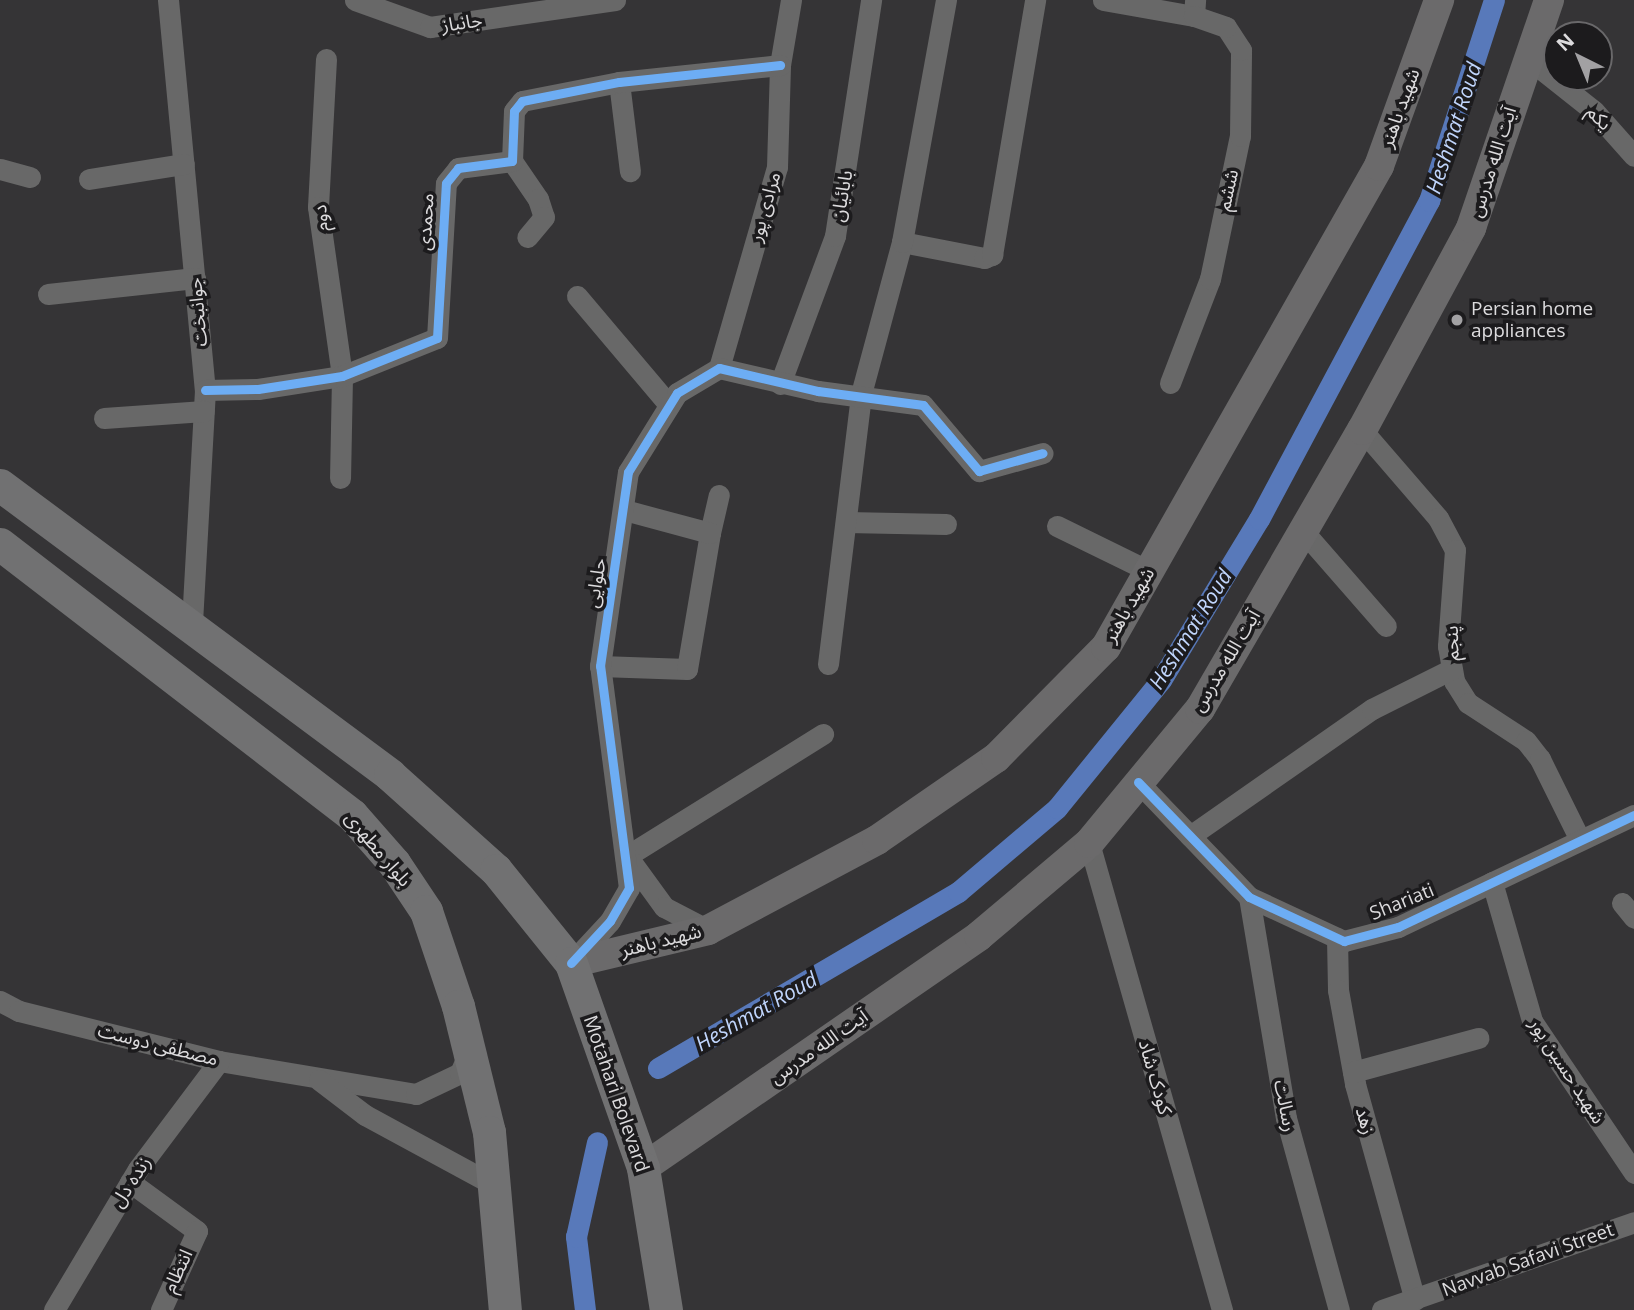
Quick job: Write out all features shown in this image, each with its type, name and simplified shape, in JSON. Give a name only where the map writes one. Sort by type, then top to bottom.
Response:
[{"type":"main road","name":"شهید باهنر","points":[[571,963],[708,930],[877,840],[996,758],[1106,647],[1379,166],[1439,0]]},
{"type":"main road","name":"آیت الله مدرس","points":[[643,1168],[979,936],[1089,843],[1200,709],[1362,430],[1471,228],[1549,0]]},
{"type":"main road","points":[[0,485],[192,625],[390,775],[496,870],[571,963]]},
{"type":"main road","name":"بلوار مطهری","points":[[0,544],[352,815],[394,863],[426,911],[469,1052],[489,1132],[505,1310]]},
{"type":"main road","name":"Motahari Bolevard","points":[[571,963],[643,1168],[666,1310]]},
{"type":"street","name":"جوانبخت","points":[[167,0],[205,400],[192,625]]},
{"type":"street","name":"جانباز","points":[[355,0],[430,27],[615,0]]},
{"type":"street","name":"مرادی پور","points":[[719,368],[777,167],[780,65],[791,0]]},
{"type":"street","name":"بابائیان","points":[[780,384],[835,236],[871,0]]},
{"type":"street","points":[[828,664],[861,394],[902,242],[946,0]]},
{"type":"street","points":[[902,242],[984,258],[992,255],[1035,0]]},
{"type":"street","name":"ششم","points":[[1103,0],[1194,8],[1226,27],[1241,50],[1240,136],[1210,279],[1170,383]]},
{"type":"street","name":"یکم","points":[[1527,58],[1594,111],[1634,156]]},
{"type":"street","name":"دوم","points":[[326,59],[318,207],[342,376],[340,478]]},
{"type":"street","points":[[527,237],[544,217],[538,198],[512,162],[514,111],[522,101],[619,82],[780,65]]},
{"type":"street","points":[[619,82],[630,171]]},
{"type":"street","name":"محمدی","points":[[104,418],[342,376],[437,338],[446,183],[458,168],[512,162]]},
{"type":"street","points":[[89,179],[184,163]]},
{"type":"street","points":[[0,169],[30,177]]},
{"type":"street","points":[[48,293],[195,278]]},
{"type":"street","points":[[577,296],[669,405]]},
{"type":"street","points":[[719,368],[780,384],[923,405],[979,471],[1043,453]]},
{"type":"street","name":"حلوایی","points":[[571,963],[610,921],[629,888],[627,856],[600,666],[628,472],[677,393],[719,368]]},
{"type":"street","name":"پنجم","points":[[1362,430],[1438,518],[1455,550],[1448,646],[1452,669],[1468,703],[1526,741],[1540,759],[1580,840]]},
{"type":"street","points":[[600,666],[687,670],[719,495]]},
{"type":"street","points":[[624,510],[710,533]]},
{"type":"street","points":[[846,522],[946,524]]},
{"type":"street","points":[[1057,526],[1149,571]]},
{"type":"street","points":[[1303,531],[1386,626]]},
{"type":"street","points":[[1190,836],[1372,709],[1452,669]]},
{"type":"street","points":[[708,930],[664,907],[627,856],[823,734]]},
{"type":"street","points":[[1138,782],[1249,897],[1337,938]]},
{"type":"street","name":"Shariati","points":[[1337,938],[1344,941],[1398,927],[1634,815]]},
{"type":"street","name":"کودک شاد","points":[[1089,843],[1222,1310]]},
{"type":"street","name":"شهید حسین پور","points":[[1492,882],[1532,1021],[1634,1172]]},
{"type":"street","name":"رسالت","points":[[1249,897],[1286,1118],[1339,1310]]},
{"type":"street","name":"زهد","points":[[1337,938],[1338,990],[1353,1072],[1415,1300]]},
{"type":"street","name":"مصطفی دوست","points":[[0,1001],[19,1011],[219,1060],[319,1080],[416,1094],[460,1073],[469,1052]]},
{"type":"street","points":[[1353,1072],[1478,1038]]},
{"type":"street","name":"زنده دل","points":[[54,1310],[130,1182],[219,1060]]},
{"type":"street","name":"مصطفی دوست","points":[[319,1080],[365,1115],[494,1185]]},
{"type":"street","name":"انتظام","points":[[130,1182],[197,1231],[161,1310]]},
{"type":"street","name":"Navvab Safavi Street","points":[[1382,1310],[1634,1222]]},
{"type":"waterway","name":"Heshmat Roud","points":[[658,1068],[958,892],[1057,808],[1161,680],[1259,519],[1429,201],[1494,0]]},
{"type":"waterway","points":[[585,1310],[576,1237],[597,1142]]},
{"type":"cycle path","points":[[205,390],[258,389],[342,376],[437,338],[446,183],[458,168],[512,161],[514,111],[522,101],[619,82],[780,65]]},
{"type":"cycle path","points":[[571,963],[610,921],[629,888],[600,666],[628,472],[677,393],[719,368],[818,391],[923,405],[979,471],[1043,453]]},
{"type":"cycle path","points":[[1138,782],[1249,897],[1344,941],[1398,927],[1634,815]]},
{"type":"place","name":"Persian home appliances","points":[[1457,320]]}]
